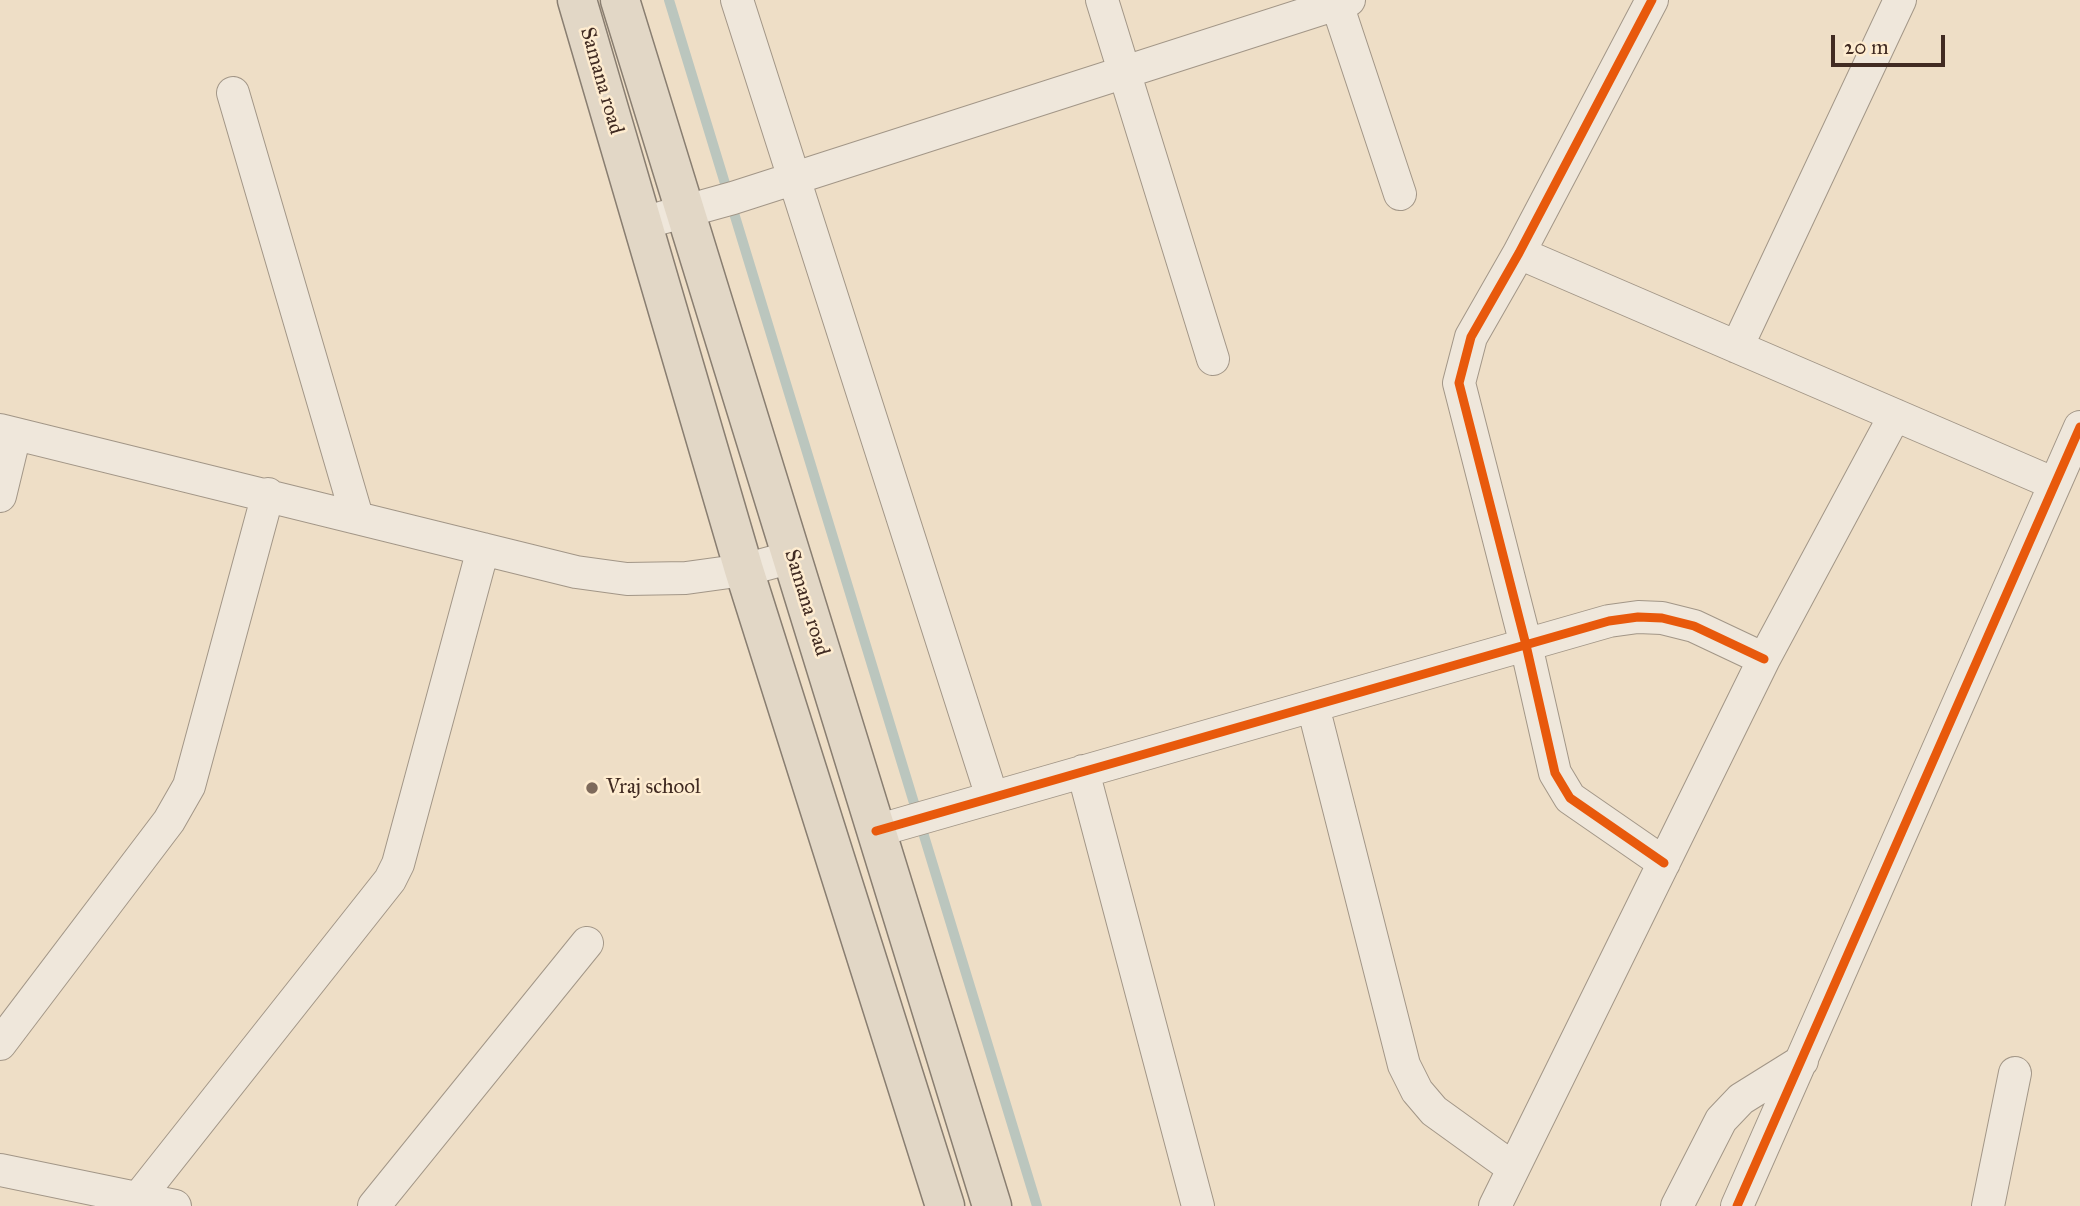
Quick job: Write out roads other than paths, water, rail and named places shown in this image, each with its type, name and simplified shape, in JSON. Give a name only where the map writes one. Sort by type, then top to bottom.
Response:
[{"type":"main road","name":"Samana road","points":[[577,0],[744,570],[945,1206]]},
{"type":"main road","name":"Samana road","points":[[620,0],[992,1206]]},
{"type":"street","points":[[737,0],[992,797]]},
{"type":"street","points":[[1102,0],[1213,359]]},
{"type":"street","points":[[1652,0],[1519,253],[1471,337],[1459,383],[1527,645],[1555,773],[1570,798],[1664,863]]},
{"type":"street","points":[[1737,347],[1900,0]]},
{"type":"street","points":[[643,223],[747,193],[1343,2],[1400,194]]},
{"type":"street","points":[[233,93],[357,517]]},
{"type":"street","points":[[1519,253],[2055,484]]},
{"type":"street","points":[[1495,1206],[1764,659],[1895,415]]},
{"type":"street","points":[[1737,1206],[2080,427]]},
{"type":"street","points":[[0,496],[8,432],[576,572],[627,579],[687,578],[744,570],[792,557]]},
{"type":"street","points":[[0,1044],[169,821],[189,786],[268,494]]},
{"type":"street","points":[[134,1202],[390,880],[398,864],[482,549]]},
{"type":"street","points":[[876,831],[1609,621],[1638,617],[1694,626],[1764,659]]},
{"type":"street","points":[[1312,706],[1404,1065],[1417,1091],[1434,1111],[1513,1168]]},
{"type":"street","points":[[1083,772],[1198,1206]]},
{"type":"street","points":[[374,1206],[587,943]]},
{"type":"street","points":[[1677,1206],[1721,1120],[1741,1099],[1802,1061]]},
{"type":"street","points":[[1988,1206],[2015,1073]]},
{"type":"street","points":[[0,1170],[134,1202],[175,1206]]},
{"type":"waterway","points":[[669,0],[1037,1206]]},
{"type":"place","name":"Vraj school","points":[[592,788]]}]
